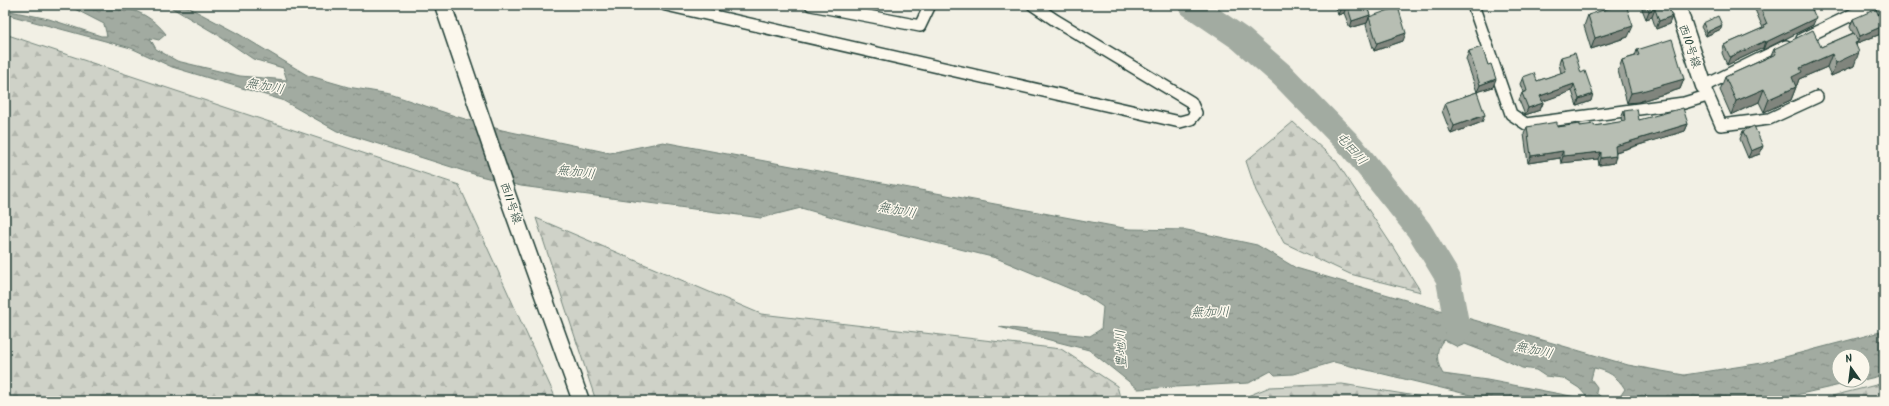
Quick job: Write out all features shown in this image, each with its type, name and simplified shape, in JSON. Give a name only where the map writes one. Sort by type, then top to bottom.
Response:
[{"type":"street","name":"西11号線","points":[[443,5],[508,197],[580,401]]},
{"type":"street","points":[[666,5],[1180,122],[1191,120],[1196,113],[1191,102],[1061,24],[1033,5]]},
{"type":"street","points":[[811,5],[920,26],[930,5]]},
{"type":"street","points":[[1473,5],[1511,114],[1526,124],[1684,103],[1872,5]]},
{"type":"street","name":"西10号線","points":[[1677,5],[1705,91]]},
{"type":"street","points":[[1881,5],[1884,12]]},
{"type":"street","points":[[1705,91],[1721,125],[1769,119],[1817,97]]},
{"type":"green space","points":[[5,34],[459,185],[557,401],[5,401]]},
{"type":"green space","points":[[1293,122],[1336,161],[1421,292],[1350,274],[1284,243],[1256,191],[1246,161]]},
{"type":"green space","points":[[536,218],[761,314],[1061,349],[1117,386],[1121,401],[596,401]]},
{"type":"green space","points":[[1884,383],[1884,401],[1851,401],[1832,396],[1864,388],[1871,388],[1871,386]]},
{"type":"green space","points":[[1342,384],[1447,401],[1235,401],[1270,387]]},
{"type":"water","points":[[67,5],[108,5],[133,10],[145,16],[156,23],[166,34],[159,40],[150,38],[156,49],[177,61],[240,76],[287,80],[283,68],[253,59],[218,35],[167,5],[184,5],[237,33],[307,75],[348,87],[390,94],[502,130],[610,153],[663,142],[1129,229],[1187,230],[1257,245],[1296,268],[1628,365],[1684,375],[1762,363],[1884,331],[1884,375],[1871,378],[1871,348],[1831,348],[1831,387],[1770,401],[1495,401],[1334,362],[1293,374],[1275,375],[1271,371],[1249,383],[1138,389],[1089,350],[999,327],[1090,336],[1101,329],[1103,307],[1085,295],[996,258],[801,208],[761,218],[521,186],[480,176],[337,131],[282,100],[172,67],[131,48],[5,14],[5,10],[49,19],[101,36],[107,36],[104,24]],"holes":[[[1444,340],[1458,347],[1465,344],[1499,357],[1522,368],[1536,370],[1545,376],[1563,378],[1579,388],[1587,397],[1576,397],[1487,380],[1443,374],[1438,361],[1438,352],[1441,344]],[[1594,368],[1612,375],[1622,384],[1625,389],[1619,398],[1604,399],[1596,393],[1597,387],[1591,379]]]},
{"type":"building","points":[[1347,5],[1366,5],[1370,15],[1352,21]]},
{"type":"building","points":[[1619,5],[1626,5],[1633,26],[1595,38],[1588,15]]},
{"type":"building","points":[[1646,5],[1667,5],[1672,16],[1659,21],[1655,9],[1649,11]]},
{"type":"building","points":[[1759,5],[1810,5],[1816,18],[1766,42],[1765,41],[1730,57],[1724,45],[1765,27],[1764,25],[1767,24]]},
{"type":"building","points":[[1398,7],[1406,33],[1377,43],[1369,17]]},
{"type":"building","points":[[1876,9],[1883,26],[1860,36],[1853,19]]},
{"type":"building","points":[[1718,16],[1722,25],[1707,32],[1703,23]]},
{"type":"building","points":[[1813,30],[1821,47],[1854,33],[1858,42],[1855,43],[1859,52],[1836,63],[1832,54],[1800,68],[1802,72],[1792,77],[1796,87],[1769,99],[1764,89],[1736,101],[1725,77],[1776,54],[1774,49]]},
{"type":"building","points":[[1672,39],[1684,79],[1631,93],[1622,60],[1639,55],[1637,50]]},
{"type":"building","points":[[1482,47],[1488,65],[1491,64],[1496,79],[1480,85],[1469,51]]},
{"type":"building","points":[[1575,53],[1581,73],[1585,71],[1593,94],[1579,99],[1574,84],[1540,96],[1543,103],[1528,108],[1522,93],[1527,91],[1523,77],[1534,73],[1537,81],[1566,71],[1561,57]]},
{"type":"building","points":[[1477,92],[1485,115],[1454,126],[1445,103]]},
{"type":"building","points":[[1683,108],[1688,124],[1615,146],[1616,156],[1601,158],[1601,152],[1563,156],[1563,151],[1531,156],[1527,127],[1557,122],[1557,127],[1580,124],[1580,126],[1594,124],[1594,126],[1625,121],[1624,111],[1637,109],[1639,120]]},
{"type":"building","points":[[1754,126],[1763,146],[1751,151],[1743,131]]},
{"type":"waterway","name":"屯田川","points":[[1191,5],[1241,39],[1282,75],[1352,147],[1419,230],[1448,278],[1458,331]]},
{"type":"water label","name":"無加川","points":[[265,85]]},
{"type":"water label","name":"無加川","points":[[576,171]]},
{"type":"water label","name":"無加川","points":[[897,209]]},
{"type":"water label","name":"無加川","points":[[1210,311]]},
{"type":"water label","name":"豊地川","points":[[1120,349]]},
{"type":"water label","name":"無加川","points":[[1534,349]]}]
